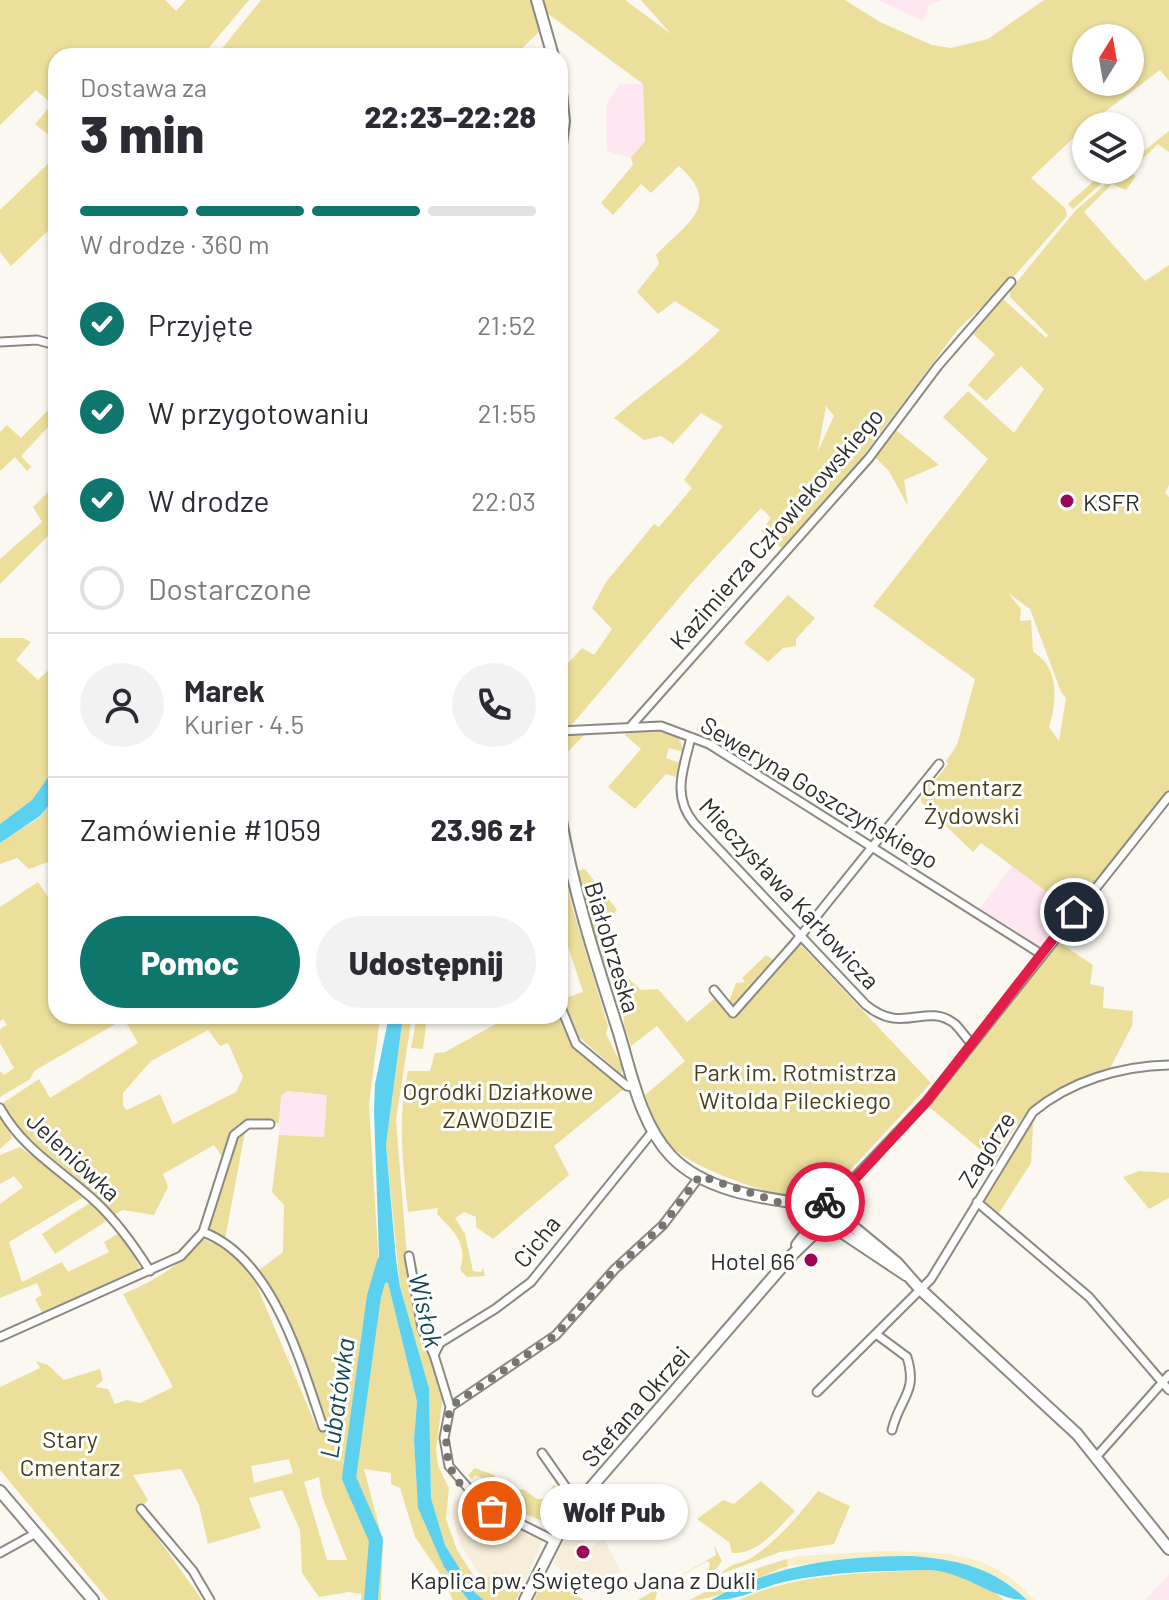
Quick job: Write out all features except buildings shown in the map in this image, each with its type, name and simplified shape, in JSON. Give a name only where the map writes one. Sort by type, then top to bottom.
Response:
[{"type":"street","points":[[537,0],[551,48]]},
{"type":"street","name":"Kazimierza Człowiekowskiego","points":[[631,726],[869,458],[938,366],[1011,282]]},
{"type":"street","points":[[0,342],[37,340],[48,343]]},
{"type":"street","name":"Seweryna Goszczyńskiego","points":[[568,730],[661,726],[709,744],[874,845],[1041,954]]},
{"type":"street","name":"Mieczysława Karłowicza","points":[[691,737],[680,781],[684,811],[800,937],[881,1017],[895,1021],[937,1016],[955,1024],[972,1044]]},
{"type":"street","points":[[714,990],[733,1013],[800,937],[939,764]]},
{"type":"street","points":[[822,1218],[836,1208],[853,1181],[927,1101],[1169,796]]},
{"type":"street","name":"Białobrzeska","points":[[568,861],[573,890],[636,1088],[653,1131],[671,1157],[700,1176],[734,1190],[775,1200],[822,1218]]},
{"type":"street","points":[[568,1024],[576,1044],[627,1086],[636,1088]]},
{"type":"street","name":"Zagórze","points":[[817,1392],[931,1279],[1033,1112],[1054,1095],[1125,1069],[1169,1065]]},
{"type":"street","name":"Jeleniówka","points":[[0,1108],[21,1141],[96,1202],[122,1230],[150,1271]]},
{"type":"street","points":[[0,1337],[181,1256],[203,1232],[234,1135],[248,1124],[270,1124]]},
{"type":"street","name":"Cicha","points":[[434,1355],[440,1343],[531,1282],[653,1131]]},
{"type":"street","points":[[450,1407],[556,1335],[615,1269],[663,1225],[700,1176]]},
{"type":"street","name":"Białobrzeska","points":[[775,1200],[822,1218]]},
{"type":"street","points":[[977,1202],[1089,1297],[1169,1390]]},
{"type":"street","points":[[822,1218],[836,1208]]},
{"type":"street","points":[[836,1208],[1097,1456],[1168,1545]]},
{"type":"street","points":[[802,1211],[808,1230]]},
{"type":"street","points":[[822,1218],[889,1267],[908,1276]]},
{"type":"street","name":"Stefana Okrzei","points":[[793,1254],[808,1230],[822,1218]]},
{"type":"street","name":"Stefana Okrzei","points":[[526,1599],[553,1540],[577,1503],[822,1218]]},
{"type":"street","points":[[203,1232],[235,1248],[265,1288],[298,1353],[323,1427]]},
{"type":"street","points":[[409,1256],[422,1328],[450,1407],[444,1451],[460,1482],[492,1511],[553,1540]]},
{"type":"street","points":[[876,1334],[907,1357],[912,1379],[912,1388],[897,1410],[892,1430]]},
{"type":"street","points":[[1097,1456],[1169,1375]]},
{"type":"street","points":[[542,1453],[577,1503]]},
{"type":"street","points":[[0,1491],[92,1600]]},
{"type":"street","points":[[141,1509],[193,1571],[210,1600]]},
{"type":"street","points":[[0,1553],[36,1533]]},
{"type":"shaded area","points":[[878,0],[943,0],[929,5],[923,21]]},
{"type":"shaded area","points":[[620,84],[643,84],[645,142],[631,158],[607,151],[606,105]]},
{"type":"shaded area","points":[[1012,866],[1074,912],[1042,951],[979,910]]},
{"type":"shaded area","points":[[287,1091],[327,1095],[324,1137],[279,1135],[281,1096]]},
{"type":"shaded area","points":[[473,1490],[502,1511],[548,1530],[522,1587],[495,1572],[483,1580],[460,1544],[452,1512],[455,1501]]},
{"type":"shaded area","points":[[568,1529],[591,1547],[604,1539],[621,1572],[582,1585],[553,1564]]},
{"type":"shaded area","points":[[1169,1575],[1169,1600],[1145,1600]]},
{"type":"green space","points":[[0,0],[165,0],[176,11],[186,0],[249,0],[209,48],[48,48],[48,100],[36,90],[0,125]]},
{"type":"green space","points":[[261,0],[530,0],[539,32],[522,48],[222,48]]},
{"type":"green space","points":[[544,0],[625,0],[671,34],[641,0],[845,0],[880,22],[932,45],[951,48],[988,39],[1044,0],[1169,0],[1169,81],[1160,70],[1144,82],[1144,24],[1072,24],[1072,96],[1126,96],[1104,112],[1072,112],[1072,139],[1031,178],[1065,208],[1067,216],[1010,281],[959,328],[842,484],[782,548],[761,531],[771,518],[761,508],[690,585],[568,727],[568,663],[582,648],[594,655],[612,629],[592,608],[606,582],[654,524],[659,527],[692,488],[684,480],[723,426],[701,413],[673,444],[661,436],[644,440],[614,418],[720,330],[675,301],[658,314],[637,292],[659,264],[656,255],[688,224],[699,204],[692,180],[679,166],[651,193],[641,184],[613,215],[601,203],[633,165],[631,158],[645,141],[643,84],[547,13]],"holes":[[[826,406],[834,416],[818,450]]]},
{"type":"green space","points":[[48,109],[48,135],[35,124]]},
{"type":"green space","points":[[1169,131],[1169,152],[1158,144],[1144,158],[1144,151]]},
{"type":"green space","points":[[48,164],[48,231],[11,266],[0,252],[0,210]]},
{"type":"green space","points":[[1090,184],[1101,184],[1073,209],[1068,204]]},
{"type":"green space","name":"Cmentarz Żydowski","points":[[1106,184],[1112,184],[1084,212],[1145,281],[1169,265],[1169,485],[1165,493],[1169,497],[1169,796],[1074,912],[981,843],[973,852],[921,802],[922,796],[948,764],[946,761],[957,745],[975,679],[873,606],[988,459],[943,417],[968,391],[1014,433],[1044,389],[1021,366],[986,401],[968,385],[995,354],[973,334],[1003,299],[1046,338],[1048,335],[1010,297],[1010,290],[1075,211]],"holes":[[[1008,593],[1030,609],[1066,698],[1059,741],[1049,727],[1055,696],[1052,676],[1042,659],[1033,652],[1031,620],[1020,621],[1021,609]]]},
{"type":"green space","points":[[1112,184],[1130,184],[1126,190]]},
{"type":"green space","points":[[48,410],[48,427],[21,456],[31,467],[27,471],[15,457],[0,471],[0,432],[7,425],[21,438]]},
{"type":"green space","points":[[896,430],[939,465],[904,480],[908,506],[889,471],[875,457]]},
{"type":"green space","points":[[48,492],[48,536],[0,584],[0,559],[42,522],[33,507]]},
{"type":"green space","points":[[788,595],[815,618],[796,639],[796,646],[783,648],[768,662],[744,643]]},
{"type":"green space","points":[[0,638],[23,638],[31,642],[16,660],[38,680],[48,671],[48,777],[32,800],[0,824]]},
{"type":"green space","points":[[659,729],[673,734],[681,742],[683,752],[669,748],[666,758],[680,763],[676,777],[666,774],[635,809],[608,787],[641,749],[625,735],[629,730]]},
{"type":"green space","points":[[586,733],[568,752],[568,734]]},
{"type":"green space","points":[[48,807],[48,862],[29,869],[17,858],[0,864],[0,843],[40,817]]},
{"type":"green space","points":[[585,869],[617,910],[597,931],[605,945],[602,947],[594,944],[576,871]]},
{"type":"green space","points":[[38,882],[48,897],[48,1024],[115,1024],[34,1071],[30,1079],[0,1097],[0,1071],[4,1075],[14,1068],[0,1043],[0,1029],[7,1025],[3,1019],[0,1021],[0,907]]},
{"type":"green space","points":[[568,887],[608,1026],[606,1034],[623,1068],[621,1074],[579,1037],[568,1011],[568,997],[583,992],[568,946]]},
{"type":"green space","points":[[1057,941],[1093,965],[1090,984],[1104,987],[1103,1008],[1133,1011],[1132,1026],[1107,1074],[1100,1072],[1079,1080],[1036,1103],[1016,1126],[994,1161],[928,1106]]},
{"type":"green space","name":"Park im. Rotmistrza Witolda Pileckiego","points":[[798,942],[931,1083],[830,1192],[813,1199],[783,1196],[741,1183],[684,1157],[674,1149],[656,1124],[645,1095],[685,1061],[657,1026],[631,1046],[624,1024],[622,994],[597,950],[641,990],[658,989],[687,1022],[714,999],[726,1009],[736,983],[745,982],[742,978],[766,955],[777,963]]},
{"type":"green space","name":"Stary Cmentarz","points":[[127,1024],[379,1024],[369,1105],[380,1282],[388,1283],[417,1403],[414,1440],[418,1503],[444,1567],[468,1600],[453,1600],[443,1578],[415,1537],[400,1488],[391,1484],[391,1473],[364,1469],[383,1542],[381,1600],[361,1600],[361,1594],[349,1592],[319,1597],[302,1573],[300,1530],[282,1490],[249,1498],[261,1528],[208,1544],[199,1505],[181,1469],[133,1475],[148,1500],[138,1510],[202,1600],[108,1600],[0,1470],[0,1387],[40,1368],[36,1361],[48,1365],[64,1380],[100,1369],[103,1380],[95,1387],[108,1389],[115,1404],[127,1400],[140,1403],[173,1387],[123,1294],[166,1271],[203,1239],[232,1250],[256,1284],[317,1428],[325,1428],[265,1288],[255,1273],[283,1252],[284,1205],[272,1192],[279,1135],[324,1137],[327,1095],[287,1091],[281,1096],[279,1123],[244,1129],[232,1140],[223,1158],[214,1145],[163,1174],[168,1187],[154,1215],[123,1210],[113,1215],[18,1132],[3,1103],[39,1079],[50,1098],[138,1043]],"holes":[[[208,1030],[220,1046],[228,1043],[243,1077],[236,1092],[173,1124],[160,1094],[127,1110],[123,1106],[123,1093],[151,1061]],[[289,1459],[293,1473],[254,1483],[251,1466]],[[319,1477],[322,1496],[347,1560],[327,1560],[304,1482]]]},
{"type":"green space","points":[[402,1024],[411,1024],[396,1120],[409,1282],[443,1396],[436,1450],[438,1466],[449,1488],[446,1519],[457,1550],[479,1584],[495,1572],[522,1587],[516,1600],[484,1600],[474,1592],[445,1545],[431,1498],[429,1388],[400,1287],[386,1145]]},
{"type":"green space","points":[[416,1024],[426,1024],[423,1049],[411,1048]]},
{"type":"green space","name":"Ogródki Działkowe ZAWODZIE","points":[[496,1024],[562,1024],[569,1040],[625,1088],[554,1146],[569,1175],[493,1239],[476,1227],[476,1217],[464,1212],[455,1218],[465,1234],[473,1271],[481,1272],[483,1267],[485,1276],[467,1277],[460,1270],[461,1245],[437,1214],[438,1208],[408,1212],[402,1141],[408,1071],[430,1071],[435,1053],[445,1052]]},
{"type":"green space","points":[[0,1113],[12,1138],[0,1149]]},
{"type":"green space","points":[[1029,1122],[1033,1125],[1031,1163],[999,1213],[984,1201],[984,1197]]},
{"type":"green space","points":[[245,1132],[225,1239],[207,1228],[233,1143]]},
{"type":"green space","points":[[20,1147],[85,1196],[9,1242],[22,1282],[62,1262],[68,1272],[109,1252],[104,1242],[119,1233],[140,1267],[135,1273],[42,1312],[35,1299],[42,1295],[37,1283],[0,1298],[0,1204],[23,1187],[14,1176],[0,1184],[0,1155]]},
{"type":"green space","points":[[1139,1171],[1169,1173],[1169,1198],[1149,1209],[1123,1177]]},
{"type":"green space","points":[[91,1202],[108,1220],[55,1254],[42,1234]]},
{"type":"green space","points":[[475,1468],[494,1475],[501,1485],[507,1482],[511,1492],[523,1489],[537,1499],[548,1499],[553,1485],[565,1490],[565,1498],[559,1500],[545,1522],[522,1513],[518,1504],[515,1512],[481,1496],[479,1493],[498,1499],[501,1495],[507,1496],[487,1491],[488,1480],[475,1475],[472,1479],[468,1475]]},
{"type":"green space","points":[[761,1481],[795,1511],[759,1545],[732,1553],[729,1542],[697,1519],[723,1500],[734,1504]]},
{"type":"green space","points":[[818,1491],[850,1506],[834,1544],[780,1552],[721,1574],[772,1542]]},
{"type":"green space","points":[[714,1545],[722,1561],[713,1573],[708,1573],[710,1563],[707,1561],[658,1589],[655,1600],[638,1600],[716,1555]]},
{"type":"green space","points":[[787,1559],[788,1566],[739,1587],[715,1596],[690,1600],[736,1575]]},
{"type":"green space","points":[[921,1570],[966,1577],[986,1586],[1004,1600],[739,1600],[783,1584],[806,1580]]},
{"type":"green space","points":[[545,1575],[584,1600],[534,1600]]},
{"type":"sand","points":[[884,1551],[947,1554],[984,1563],[1018,1584],[1034,1600],[1027,1600],[1001,1580],[972,1567],[943,1560],[882,1558],[788,1566],[787,1559]]},
{"type":"water","points":[[48,777],[48,806],[40,816],[0,843],[0,824],[32,800]]},
{"type":"water","points":[[387,1024],[402,1024],[386,1145],[396,1259],[400,1287],[429,1388],[431,1498],[445,1545],[474,1592],[484,1600],[468,1600],[444,1567],[418,1508],[414,1440],[417,1402],[388,1283],[380,1282],[375,1084]]},
{"type":"water","points":[[913,1556],[974,1567],[1001,1580],[1027,1600],[1001,1595],[952,1574],[923,1570],[855,1572],[804,1578],[742,1596],[711,1600],[759,1578],[809,1564]]},
{"type":"waterway","name":"Lubatówka","points":[[371,1600],[376,1540],[349,1478],[374,1296],[384,1262]]},
{"type":"way so far","points":[[492,1511],[476,1499],[449,1466],[444,1438],[450,1407],[556,1335],[615,1269],[663,1225],[700,1176],[725,1187],[817,1215],[819,1206],[825,1202]]},
{"type":"place","name":"KSFR","points":[[1067,501]]},
{"type":"place","name":"Hotel 66","points":[[811,1260]]},
{"type":"place","name":"Wolf Pub","points":[[492,1511]]},
{"type":"place","name":"Kaplica pw. Świętego Jana z Dukli","points":[[583,1552]]},
{"type":"route","points":[[825,1202],[838,1207],[853,1181],[927,1101],[1074,912]]},
{"type":"water label","name":"Wisłok","points":[[427,1310]]}]
